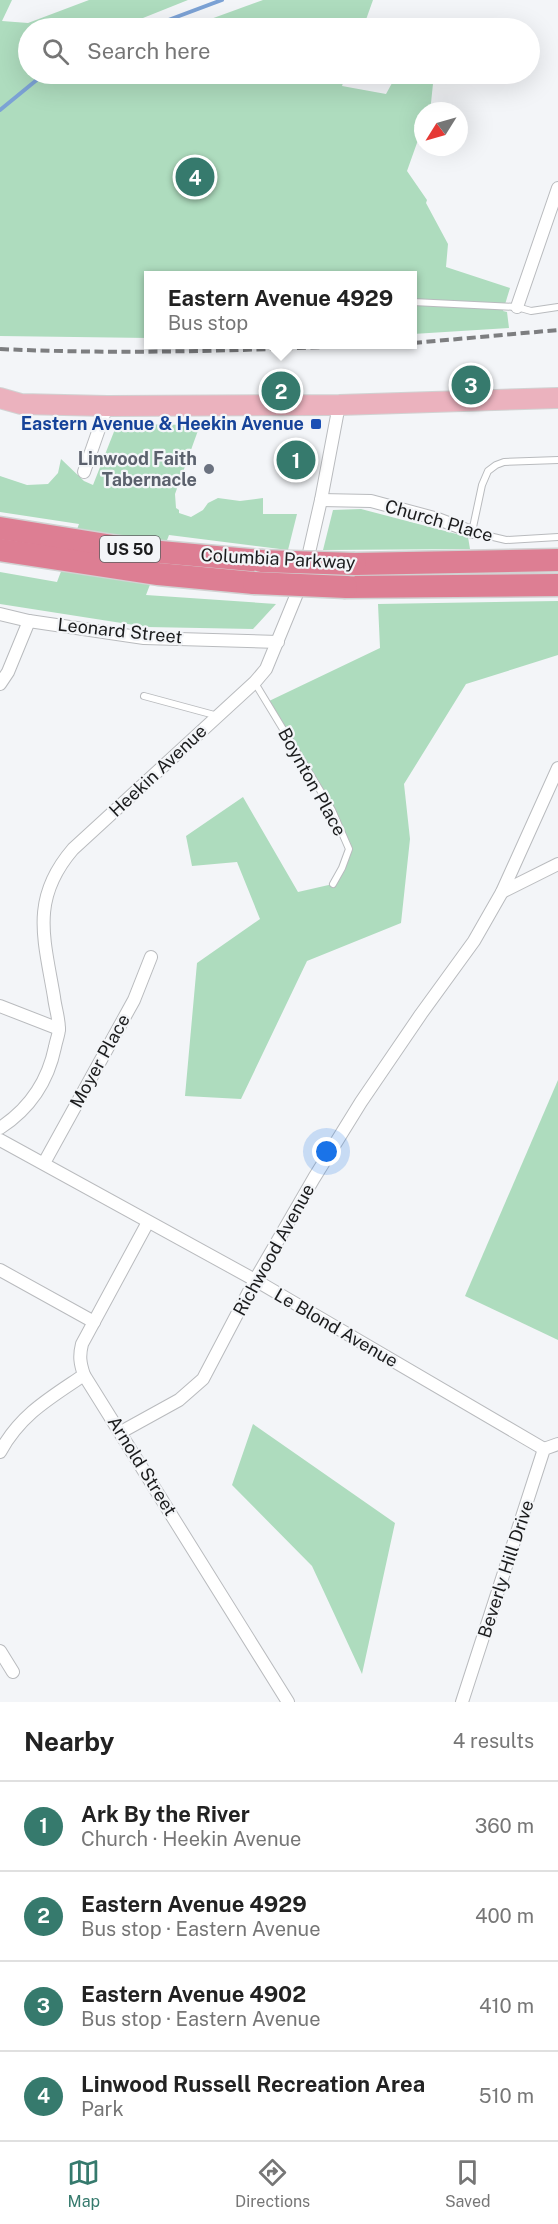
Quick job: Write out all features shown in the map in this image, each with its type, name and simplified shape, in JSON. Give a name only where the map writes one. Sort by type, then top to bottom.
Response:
[{"type":"highway","name":"Columbia Parkway","points":[[0,528],[138,550],[261,561],[355,564],[558,560]]},
{"type":"highway","name":"Columbia Parkway","points":[[0,550],[158,574],[254,583],[346,587],[558,585]]},
{"type":"main road","points":[[0,398],[21,404],[107,406],[339,405],[558,398]]},
{"type":"main road","points":[[0,411],[21,404]]},
{"type":"street","points":[[517,307],[558,188]]},
{"type":"street","name":"Heekin Avenue","points":[[0,1128],[24,1108],[45,1080],[52,1062],[59,1029],[43,930],[43,912],[52,878],[73,849],[255,682],[266,669],[303,579],[339,405]]},
{"type":"street","points":[[84,472],[107,406]]},
{"type":"street","name":"Church Place","points":[[321,500],[371,501],[438,519],[472,532]]},
{"type":"street","name":"Leonard Street","points":[[0,614],[28,621],[144,638],[278,642]]},
{"type":"street","points":[[0,684],[8,672],[28,621]]},
{"type":"street","name":"Richwood Avenue","points":[[121,1431],[178,1400],[203,1379],[255,1280],[314,1178],[421,1014],[474,941],[502,892],[558,768]]},
{"type":"street","points":[[502,892],[558,864]]},
{"type":"street","name":"Moyer Place","points":[[44,1164],[134,1000],[152,957]]},
{"type":"street","points":[[0,1006],[59,1029]]},
{"type":"street","name":"Le Blond Avenue","points":[[0,1140],[255,1280],[544,1449]]},
{"type":"street","name":"Arnold Street","points":[[148,1222],[82,1344],[79,1354],[80,1365],[84,1375],[288,1702]]},
{"type":"street","points":[[0,1270],[94,1322]]},
{"type":"street","points":[[0,1452],[14,1429],[33,1409],[84,1375]]},
{"type":"street","points":[[544,1449],[558,1444]]},
{"type":"street","name":"Beverly Hill Drive","points":[[462,1702],[544,1449]]},
{"type":"street","points":[[0,1651],[13,1672]]},
{"type":"lane","points":[[417,302],[517,307],[531,311],[558,307]]},
{"type":"lane","points":[[472,532],[482,485],[488,471],[504,462],[558,460]]},
{"type":"lane","name":"Church Place","points":[[472,532],[506,540],[558,537]]},
{"type":"lane","name":"Boynton Place","points":[[255,682],[332,810],[349,849],[333,884]]},
{"type":"lane","points":[[144,696],[218,716]]},
{"type":"green space","points":[[0,0],[12,0],[2,21],[18,22],[18,84],[343,84],[342,86],[386,94],[392,84],[433,84],[431,102],[414,102],[414,151],[407,171],[427,200],[426,203],[448,244],[446,267],[510,288],[503,311],[507,312],[509,328],[417,334],[417,271],[144,271],[144,338],[0,336]]},
{"type":"green space","points":[[89,0],[188,0],[143,18],[41,18]]},
{"type":"green space","points":[[263,0],[373,0],[367,18],[214,18]]},
{"type":"green space","points":[[117,424],[200,425],[175,494],[176,508],[179,513],[191,517],[218,498],[240,501],[263,498],[263,514],[297,514],[288,550],[169,535],[146,595],[276,604],[253,629],[147,627],[0,604],[0,572],[57,582],[79,524],[0,512],[0,476],[27,485],[48,484],[58,473],[61,459],[84,481],[93,485]]},
{"type":"green space","points":[[361,509],[468,537],[470,549],[323,550],[333,510]]},
{"type":"green space","points":[[558,601],[558,655],[466,684],[404,784],[410,839],[401,923],[307,961],[241,1099],[185,1096],[197,963],[260,919],[237,862],[192,866],[186,836],[243,797],[298,892],[333,884],[349,849],[341,830],[267,702],[380,648],[378,604]]},
{"type":"green space","points":[[558,1080],[558,1340],[465,1296]]},
{"type":"green space","points":[[253,1424],[395,1523],[362,1674],[312,1566],[232,1485]]},
{"type":"waterway","points":[[174,18],[222,0]]},
{"type":"waterway","points":[[0,110],[32,84]]},
{"type":"railway","points":[[417,343],[558,330]]},
{"type":"railway","points":[[0,349],[147,352],[270,349]]},
{"type":"place","name":"Linwood Russell Recreation Area","points":[[195,177]]},
{"type":"place","name":"Eastern Avenue 4902","points":[[471,385]]},
{"type":"place","name":"Eastern Avenue 4929","points":[[281,391]]},
{"type":"place","name":"Eastern Avenue & Heekin Avenue","points":[[316,424]]},
{"type":"place","name":"Ark By the River","points":[[296,460]]},
{"type":"place","name":"Linwood Faith Tabernacle","points":[[209,469]]}]
